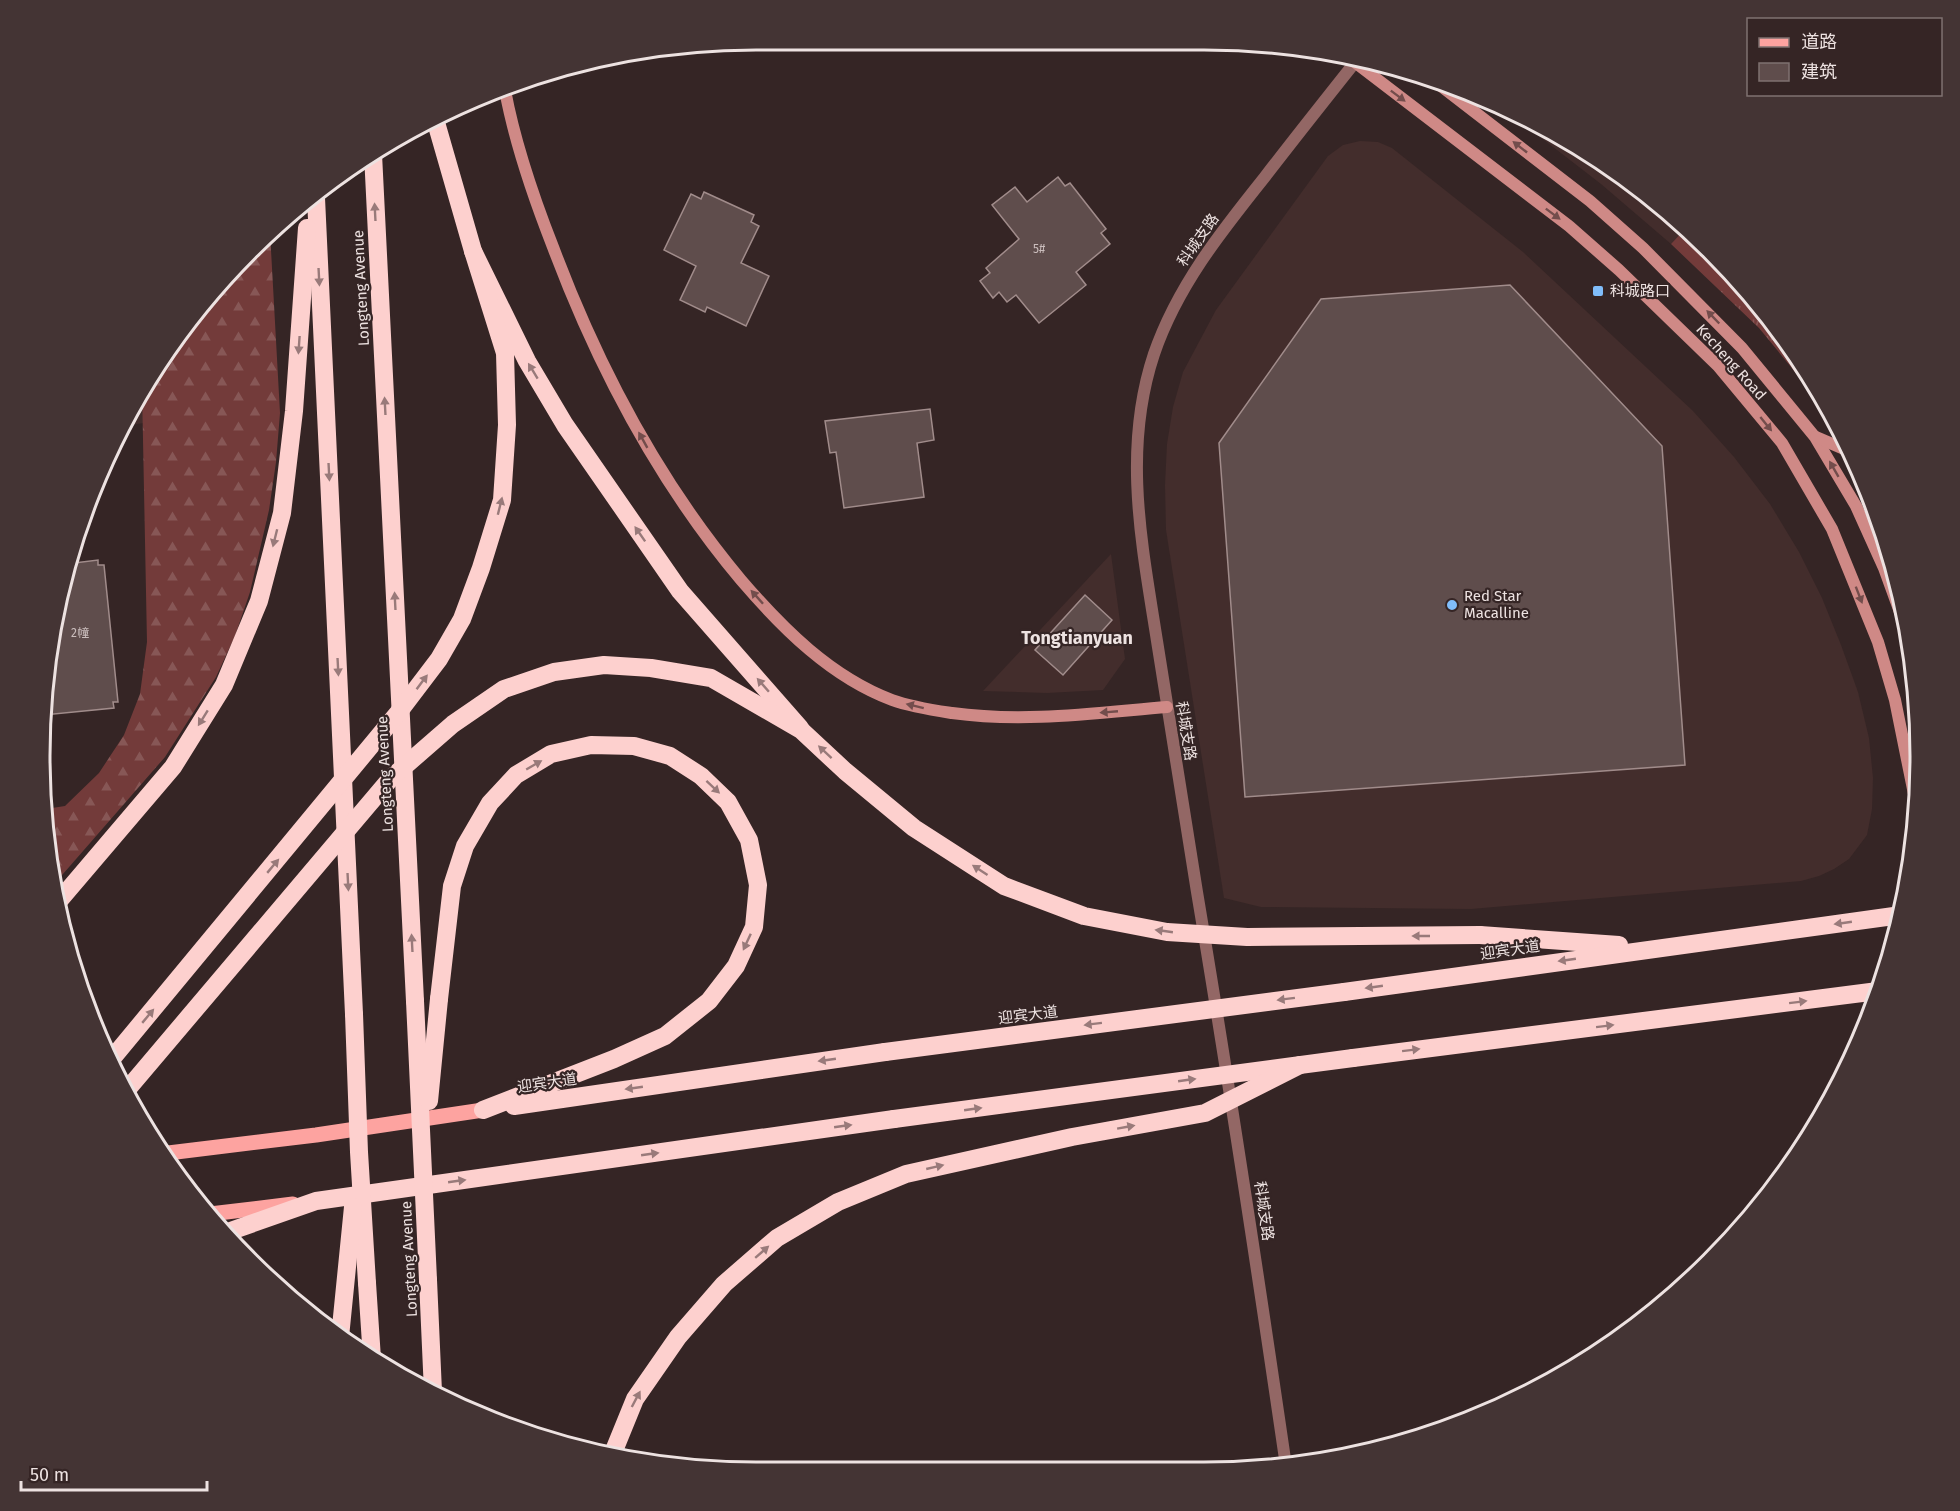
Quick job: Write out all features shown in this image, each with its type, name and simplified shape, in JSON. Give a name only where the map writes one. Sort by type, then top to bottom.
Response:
[{"type":"highway","points":[[116,1054],[398,713],[439,659],[462,619],[481,568],[502,500],[507,425],[505,353],[437,125]]},
{"type":"highway","name":"Longteng Avenue","points":[[372,162],[434,1384]]},
{"type":"highway","points":[[316,203],[359,1152],[371,1348]]},
{"type":"highway","points":[[64,895],[173,766],[224,685],[259,601],[282,513],[294,411],[309,210]]},
{"type":"highway","points":[[473,251],[527,362],[565,425],[680,591],[801,730],[845,771],[914,828],[1004,886],[1084,916],[1167,932],[1247,938],[1480,935],[1657,948]]},
{"type":"highway","points":[[131,1085],[391,778],[453,724],[504,689],[554,672],[604,665],[651,668],[711,678],[801,730]]},
{"type":"highway","points":[[423,1162],[452,886],[465,846],[490,803],[516,775],[551,754],[591,745],[613,745],[634,746],[670,756],[701,776],[728,802],[749,840],[758,885],[754,927],[736,966],[709,1001],[665,1036],[614,1059],[483,1110]]},
{"type":"highway","name":"迎宾大道","points":[[483,1110],[885,1052],[1344,992],[1891,916]]},
{"type":"highway","points":[[233,1230],[316,1201],[894,1119],[1869,993]]},
{"type":"highway","points":[[615,1447],[635,1399],[678,1337],[724,1284],[777,1238],[838,1202],[906,1174],[1072,1137],[1205,1113],[1300,1065]]},
{"type":"highway","points":[[341,1327],[359,1152]]},
{"type":"main road","name":"Kecheng Road","points":[[1362,68],[1569,226],[1619,270],[1718,366],[1782,443],[1832,529],[1878,642],[1895,700],[1910,773]]},
{"type":"main road","points":[[506,95],[531,189],[566,283],[602,366],[685,509],[743,582],[792,634],[825,662],[860,686],[894,701],[932,710],[974,716],[1018,718],[1167,707]]},
{"type":"main road","name":"Kecheng Road","points":[[1452,95],[1590,201],[1643,248],[1742,348],[1815,436],[1856,506],[1886,575]]},
{"type":"main road","points":[[1815,436],[1840,447]]},
{"type":"main road","name":"迎宾大道","points":[[171,1153],[316,1135],[483,1110]]},
{"type":"main road","points":[[218,1213],[316,1201]]},
{"type":"street","name":"科城支路","points":[[1285,1456],[1239,1149],[1141,535],[1136,444],[1142,401],[1153,357],[1168,317],[1189,280],[1213,244],[1351,65]]},
{"type":"shaded area","points":[[1529,129],[1597,168],[1634,195],[1680,234],[1671,244],[1601,184]]},
{"type":"shaded area","points":[[1360,141],[1378,142],[1392,148],[1523,252],[1693,411],[1734,457],[1770,504],[1799,552],[1822,598],[1858,692],[1869,738],[1873,778],[1872,809],[1867,835],[1849,859],[1834,869],[1801,881],[1471,909],[1261,907],[1224,898],[1166,530],[1167,444],[1173,407],[1183,372],[1216,310],[1328,156],[1343,145]]},
{"type":"shaded area","points":[[143,404],[144,423],[132,425]]},
{"type":"shaded area","points":[[1111,554],[1125,659],[1103,690],[1047,693],[983,691]]},
{"type":"green space","points":[[1680,234],[1704,256],[1765,326],[1804,382],[1759,328],[1671,244]]},
{"type":"green space","points":[[271,243],[280,413],[269,510],[250,592],[235,636],[216,677],[165,757],[60,877],[52,808],[65,806],[99,773],[124,735],[140,694],[147,642],[142,405],[168,363],[195,326],[225,290]]},
{"type":"building","points":[[1058,177],[1065,186],[1070,183],[1106,229],[1101,233],[1110,244],[1076,272],[1086,285],[1039,323],[1016,295],[1007,302],[999,292],[993,298],[980,281],[990,273],[986,268],[1019,239],[992,205],[1015,187],[1027,202]]},
{"type":"building","points":[[704,192],[754,215],[751,222],[759,226],[741,263],[769,276],[746,326],[707,307],[705,312],[680,300],[696,266],[664,250],[691,194],[701,199]]},
{"type":"building","name":"Red Star Macalline","points":[[1510,285],[1662,446],[1685,765],[1245,797],[1219,443],[1321,299]]},
{"type":"building","points":[[930,409],[934,440],[917,443],[924,497],[844,508],[836,452],[830,453],[825,421]]},
{"type":"building","points":[[98,560],[98,565],[104,565],[118,702],[113,702],[114,708],[51,714],[63,618],[77,563]]},
{"type":"building","points":[[1085,595],[1112,620],[1063,675],[1035,650]]},
{"type":"place","name":"科城路口","points":[[1598,291]]},
{"type":"place","name":"Red Star Macalline","points":[[1452,605]]},
{"type":"district","name":"Tongtianyuan","points":[[1077,638]]}]
